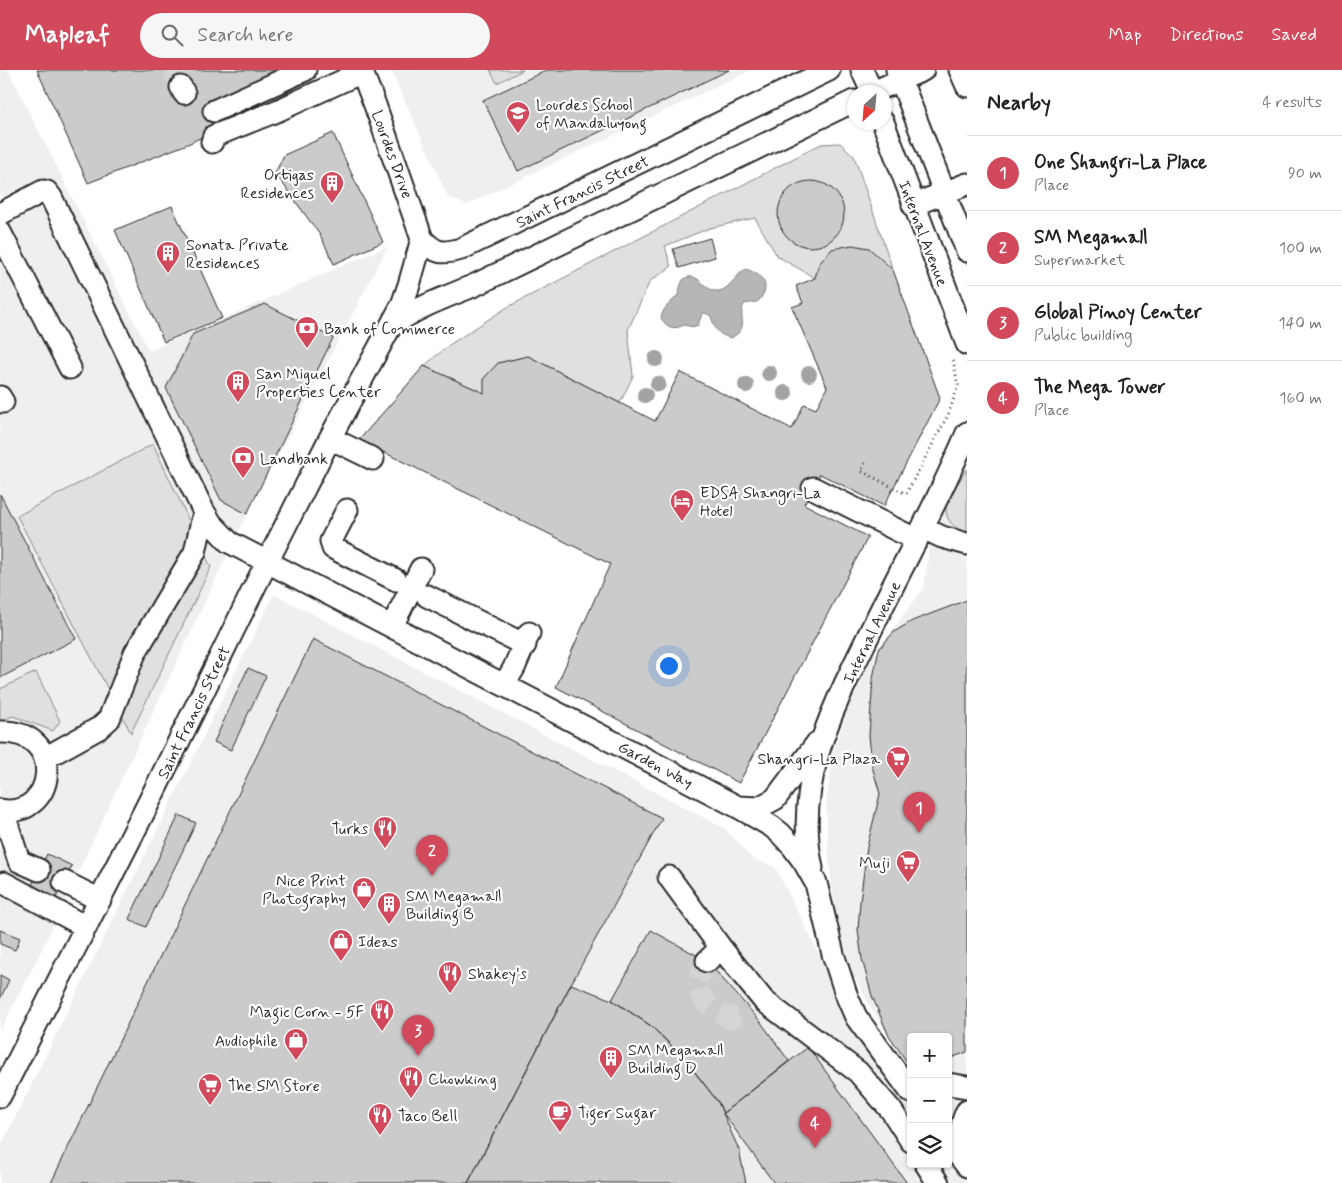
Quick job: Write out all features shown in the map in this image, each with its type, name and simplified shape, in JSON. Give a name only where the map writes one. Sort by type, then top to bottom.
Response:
[{"type":"street","points":[[214,111],[305,70]]},
{"type":"street","name":"Saint Francis Street","points":[[422,239],[430,248],[438,252],[448,253],[461,250],[829,70]]},
{"type":"street","points":[[862,70],[869,85]]},
{"type":"street","points":[[883,85],[899,75],[923,70]]},
{"type":"street","points":[[960,70],[967,86]]},
{"type":"street","points":[[212,142],[214,136],[279,110],[362,71]]},
{"type":"street","name":"Lourdes Drive","points":[[362,71],[404,184],[422,239]]},
{"type":"street","name":"Internal Avenue","points":[[899,75],[954,200],[967,251]]},
{"type":"street","name":"Saint Francis Street","points":[[388,329],[403,317],[420,308],[475,285],[847,104]]},
{"type":"street","name":"Internal Avenue","points":[[886,130],[915,210],[960,349]]},
{"type":"street","points":[[915,210],[954,200],[967,184]]},
{"type":"street","name":"Garden Way","points":[[0,214],[43,191],[47,192],[51,197],[204,512],[228,542],[738,807],[771,826],[787,839],[799,854],[816,883],[831,948],[846,994],[856,1017],[904,1075]]},
{"type":"street","points":[[0,232],[70,368]]},
{"type":"street","name":"Saint Francis Street","points":[[0,1096],[100,900],[330,438],[402,305],[422,239]]},
{"type":"street","name":"Internal Avenue","points":[[816,883],[810,856],[807,817],[812,776],[822,737],[840,694],[920,534],[967,434]]},
{"type":"street","points":[[330,438],[374,459]]},
{"type":"street","points":[[813,488],[920,534],[942,537],[967,544]]},
{"type":"street","points":[[348,510],[331,541],[333,548],[396,580]]},
{"type":"street","points":[[45,758],[99,728],[109,720],[135,653],[186,569],[194,552],[204,512]]},
{"type":"street","points":[[392,626],[420,569]]},
{"type":"street","points":[[427,596],[527,639],[504,685]]},
{"type":"street","points":[[0,732],[11,732],[27,737],[40,748],[45,758],[46,781],[42,791],[35,800],[15,810],[2,810],[19,861],[39,870]]},
{"type":"street","name":"Internal Avenue","points":[[738,807],[758,808],[775,799],[822,737]]},
{"type":"street","points":[[669,878],[714,955],[757,1006],[858,1072],[891,1110],[907,1135]]},
{"type":"street","points":[[4,882],[86,927]]},
{"type":"street","points":[[64,882],[100,900]]},
{"type":"street","points":[[952,1085],[967,1087]]},
{"type":"street","points":[[967,1111],[960,1130],[967,1145]]},
{"type":"street","points":[[952,1147],[967,1166]]},
{"type":"street","points":[[929,1168],[938,1183]]},
{"type":"path","points":[[865,463],[861,471],[906,494],[949,413],[958,385],[960,349]]},
{"type":"shaded area","points":[[0,70],[8,70],[149,351],[388,246],[235,538],[40,953],[0,1031]]},
{"type":"shaded area","name":"Lourdes School of Mandaluyong","points":[[391,70],[751,70],[466,205],[448,197]]},
{"type":"shaded area","points":[[490,70],[523,70],[497,83]]},
{"type":"shaded area","points":[[840,143],[854,156],[893,270],[832,250],[819,264],[815,278],[777,256],[755,218],[710,228],[665,246],[671,267],[650,281],[628,330],[633,376],[620,403],[528,356],[498,363],[484,393],[424,366],[449,345],[506,308],[821,144]]},
{"type":"shaded area","points":[[746,269],[762,279],[765,286],[764,291],[758,301],[744,304],[742,327],[731,338],[722,335],[715,327],[710,315],[705,313],[702,314],[698,325],[694,326],[671,327],[661,318],[666,308],[677,296],[685,278],[696,278],[710,289],[719,291],[723,290]]},
{"type":"shaded area","points":[[153,444],[211,567],[131,733],[17,516]]},
{"type":"shaded area","name":"Shangri-La Plaza","points":[[967,446],[967,1150],[952,1129],[952,1033],[907,1033],[907,1063],[872,1010],[853,974],[836,920],[829,860],[826,805],[833,752],[861,671],[924,588],[930,539]]},
{"type":"shaded area","points":[[967,469],[967,532],[962,531],[950,522],[946,508],[951,495]]},
{"type":"shaded area","points":[[274,594],[724,828],[753,859],[775,867],[869,1048],[907,1100],[907,1168],[952,1168],[952,1163],[967,1183],[0,1183],[0,1148]]},
{"type":"shaded area","points":[[36,672],[60,721],[53,731],[13,716],[0,721],[0,689]]},
{"type":"building","points":[[37,70],[313,70],[316,77],[190,143],[88,183]]},
{"type":"building","points":[[547,70],[729,70],[518,171],[483,100]]},
{"type":"building","name":"Ortigas Residences","points":[[333,133],[383,242],[334,264],[320,235],[275,173],[284,155]]},
{"type":"building","points":[[805,181],[817,181],[829,186],[839,196],[844,208],[842,227],[829,242],[817,247],[805,247],[793,242],[783,232],[778,220],[778,208],[783,196],[793,186]]},
{"type":"building","name":"Sonata Private Residences","points":[[172,206],[222,318],[164,342],[115,230]]},
{"type":"building","points":[[710,238],[715,257],[679,268],[673,249]]},
{"type":"building","name":"EDSA Shangri-La Hotel","points":[[852,245],[869,248],[893,270],[940,398],[884,506],[820,474],[804,504],[868,537],[739,783],[556,687],[610,564],[359,440],[424,366],[484,393],[484,378],[498,363],[528,356],[655,421],[680,372],[792,429],[804,404],[816,409],[827,387],[792,307],[803,303],[796,286],[815,278],[819,264],[832,249]]},
{"type":"building","name":"San Miguel Properties Center","points":[[265,304],[333,338],[247,514],[221,500],[166,388],[193,334]]},
{"type":"building","points":[[0,494],[76,639],[0,678]]},
{"type":"building","name":"Shangri-La Plaza","points":[[967,600],[967,1052],[952,1058],[952,1033],[907,1033],[907,1062],[888,1034],[872,996],[862,959],[858,930],[867,847],[880,794],[872,766],[869,735],[873,678],[879,649],[894,632],[912,621]]},
{"type":"building","name":"SM Megamall Building B","points":[[313,639],[662,818],[571,984],[468,1183],[51,1183]]},
{"type":"building","points":[[248,668],[266,676],[231,750],[214,742]]},
{"type":"building","points":[[179,815],[196,823],[146,927],[129,919]]},
{"type":"building","points":[[47,854],[72,866],[56,898],[32,885]]},
{"type":"building","points":[[0,930],[20,938],[15,950],[0,944]]},
{"type":"building","points":[[651,930],[707,961],[760,1021],[789,1061],[723,1113],[718,1102],[683,1057],[651,1026],[612,1000]]},
{"type":"building","points":[[0,975],[9,980],[0,999]]},
{"type":"building","name":"SM Megamall Building D","points":[[571,984],[612,1000],[651,1026],[683,1057],[718,1102],[739,1150],[746,1183],[468,1183]]},
{"type":"building","points":[[808,1047],[907,1183],[774,1183],[723,1113]]},
{"type":"tunnel","points":[[173,70],[181,87]]},
{"type":"tunnel","points":[[707,961],[696,984],[708,1005],[730,1018],[750,1011]]},
{"type":"place","name":"Lourdes School of Mandaluyong","points":[[518,134]]},
{"type":"place","name":"Ortigas Residences","points":[[332,204]]},
{"type":"place","name":"Sonata Private Residences","points":[[168,274]]},
{"type":"place","name":"Bank of Commerce","points":[[307,349]]},
{"type":"place","name":"San Miguel Properties Center","points":[[238,403]]},
{"type":"place","name":"Landbank","points":[[243,479]]},
{"type":"place","name":"EDSA Shangri-La Hotel","points":[[682,522]]},
{"type":"place","name":"Shangri-La Plaza","points":[[898,779]]},
{"type":"place","name":"One Shangri-La Place","points":[[919,833]]},
{"type":"place","name":"Turks","points":[[385,849]]},
{"type":"place","name":"SM Megamall","points":[[432,876]]},
{"type":"place","name":"Muji","points":[[908,883]]},
{"type":"place","name":"Nice Print Photography","points":[[364,910]]},
{"type":"place","name":"SM Megamall Building B","points":[[389,925]]},
{"type":"place","name":"Ideas","points":[[341,962]]},
{"type":"place","name":"Shakey's","points":[[450,994]]},
{"type":"place","name":"Magic Corn - 5F","points":[[382,1032]]},
{"type":"place","name":"Global Pinoy Center","points":[[418,1056]]},
{"type":"place","name":"Audiophile","points":[[296,1061]]},
{"type":"place","name":"SM Megamall Building D","points":[[611,1079]]},
{"type":"place","name":"Chowking","points":[[411,1099]]},
{"type":"place","name":"The SM Store","points":[[210,1106]]},
{"type":"place","name":"Tiger Sugar","points":[[560,1133]]},
{"type":"place","name":"Taco Bell","points":[[380,1136]]},
{"type":"place","name":"The Mega Tower","points":[[815,1148]]}]
